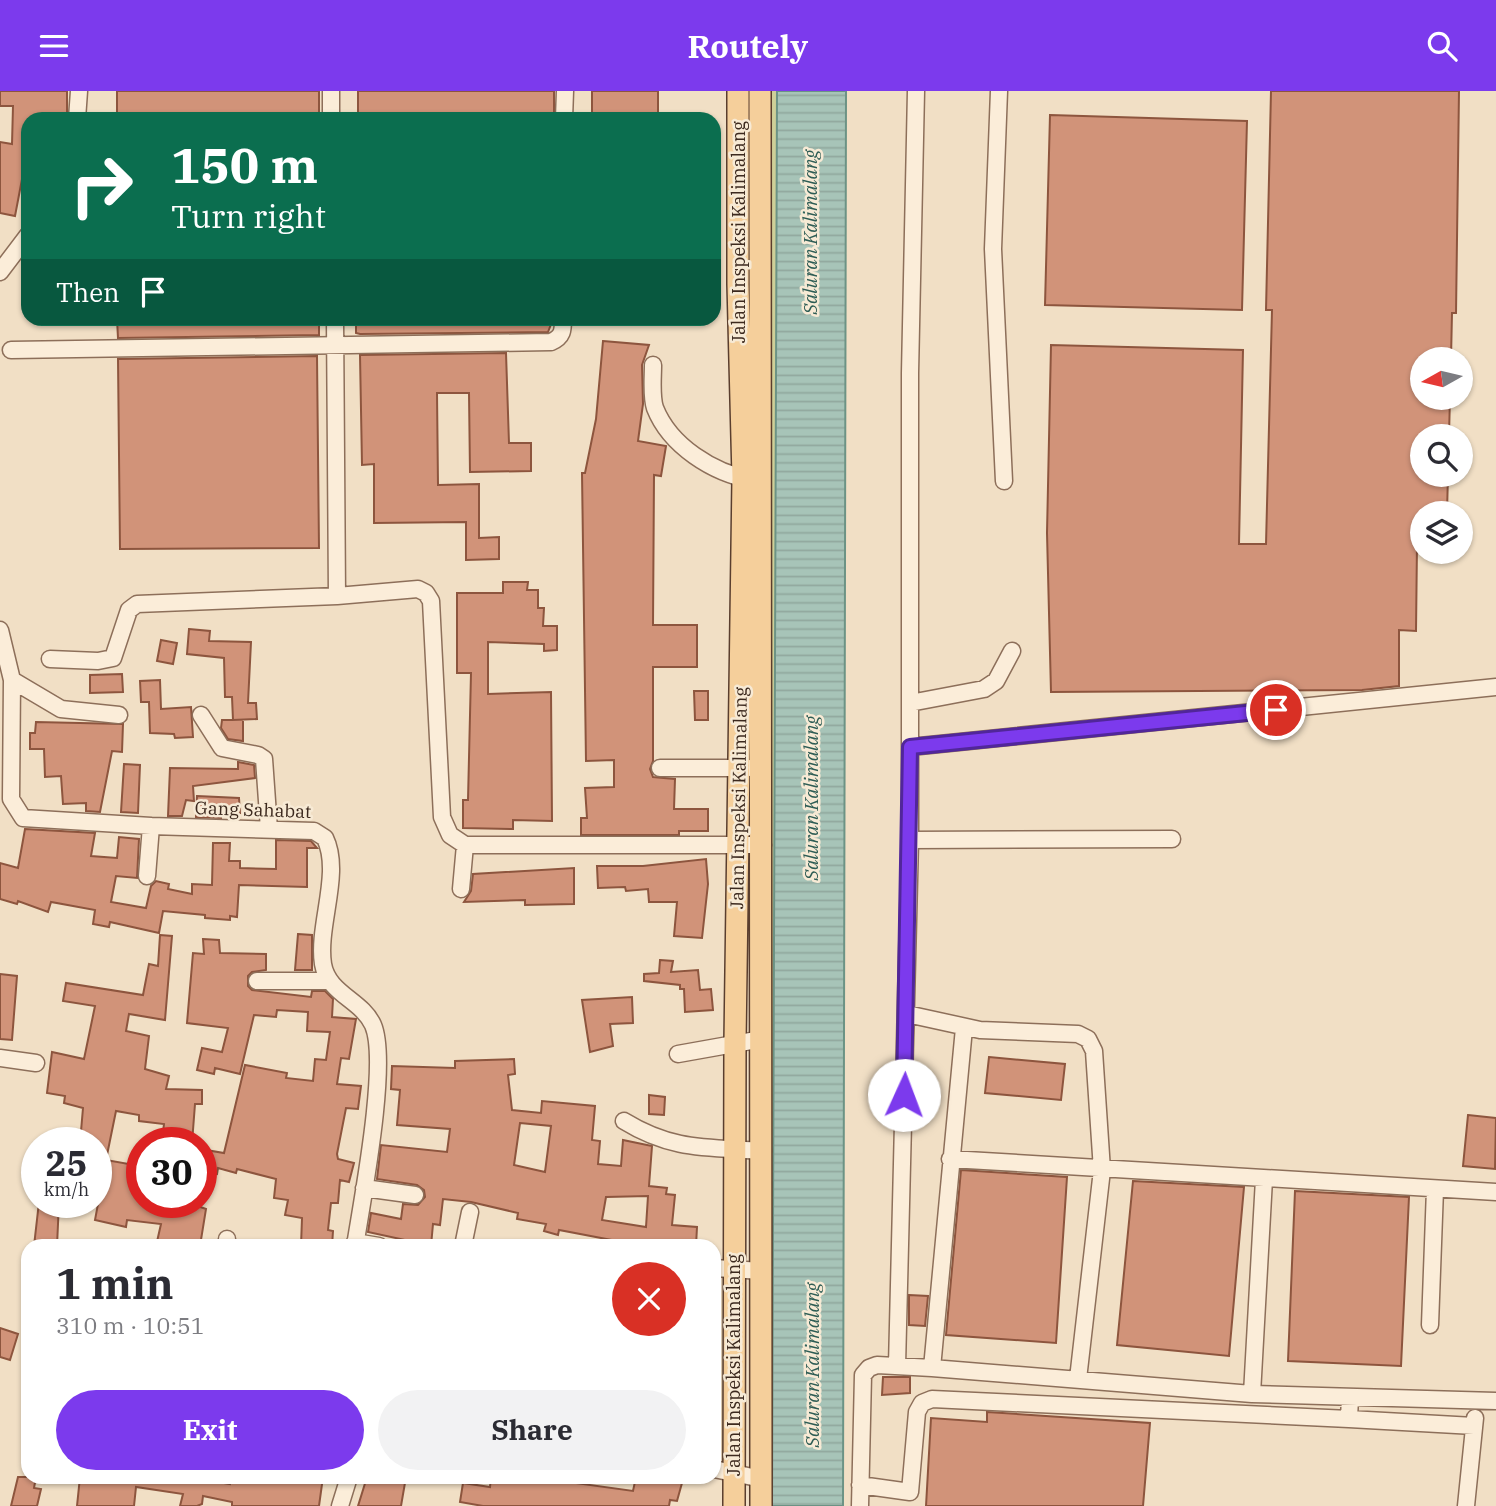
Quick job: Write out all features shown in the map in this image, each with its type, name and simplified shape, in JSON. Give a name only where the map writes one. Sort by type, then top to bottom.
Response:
[{"type":"main road","name":"Jalan Inspeksi Kalimalang","points":[[738,91],[738,284],[752,480]]},
{"type":"main road","name":"Jalan Inspeksi Kalimalang","points":[[760,91],[761,284],[752,480],[751,768],[763,845],[761,1506]]},
{"type":"main road","points":[[738,159],[760,159]]},
{"type":"main road","points":[[738,284],[761,284]]},
{"type":"main road","name":"Jalan Inspeksi Kalimalang","points":[[734,1506],[724,1472],[724,1269],[734,1149],[737,844],[751,768]]},
{"type":"street","points":[[78,112],[79,91]]},
{"type":"street","points":[[331,91],[331,112]]},
{"type":"street","points":[[565,91],[565,112]]},
{"type":"street","points":[[897,1366],[907,1014],[910,373],[916,91]]},
{"type":"street","points":[[999,91],[993,249],[1004,481]]},
{"type":"street","points":[[0,272],[21,244]]},
{"type":"street","points":[[335,326],[337,596]]},
{"type":"street","points":[[11,350],[335,343],[551,342],[559,339],[563,326]]},
{"type":"street","points":[[653,365],[654,406],[668,432],[715,469],[752,480]]},
{"type":"street","points":[[50,659],[98,661],[113,658],[129,610],[137,604],[337,596],[418,589],[426,593],[430,601],[442,817],[450,835],[465,845],[763,845]]},
{"type":"street","name":"Gang Sahabat","points":[[0,630],[12,680],[10,790],[18,814],[32,821],[321,833],[329,846],[323,954],[330,981]]},
{"type":"street","points":[[910,703],[984,689],[996,681],[1013,651]]},
{"type":"street","points":[[12,680],[61,709],[119,715]]},
{"type":"street","points":[[910,747],[1496,687]]},
{"type":"street","points":[[201,715],[222,748],[258,755],[264,759],[269,829]]},
{"type":"street","points":[[660,768],[751,768]]},
{"type":"street","points":[[147,876],[151,826]]},
{"type":"street","points":[[909,840],[1172,839]]},
{"type":"street","points":[[461,889],[465,845]]},
{"type":"street","points":[[257,981],[330,981],[369,1018],[379,1044],[365,1188],[356,1239]]},
{"type":"street","points":[[907,1014],[964,1028],[1067,1032],[1088,1039],[1094,1051],[1101,1170],[1079,1379]]},
{"type":"street","points":[[932,1368],[964,1028]]},
{"type":"street","points":[[678,1054],[762,1039]]},
{"type":"street","points":[[0,1058],[36,1063]]},
{"type":"street","points":[[624,1121],[662,1142],[763,1151]]},
{"type":"street","points":[[950,1159],[1496,1192]]},
{"type":"street","points":[[1252,1394],[1264,1179]]},
{"type":"street","points":[[365,1188],[415,1195]]},
{"type":"street","points":[[1430,1325],[1435,1189]]},
{"type":"street","points":[[464,1239],[470,1212]]},
{"type":"street","points":[[724,1269],[762,1271]]},
{"type":"street","points":[[860,1506],[863,1374],[877,1365],[1252,1394],[1496,1401]]},
{"type":"street","points":[[1136,1408],[1138,1384]]},
{"type":"street","points":[[1349,1419],[1350,1397]]},
{"type":"street","points":[[860,1485],[910,1499],[917,1412],[922,1403],[932,1399],[1475,1426]]},
{"type":"street","points":[[1466,1506],[1477,1402]]},
{"type":"street","points":[[724,1472],[762,1479]]},
{"type":"street","points":[[340,1506],[347,1484]]},
{"type":"green space","points":[[738,91],[777,91],[772,1506],[761,1506],[762,767],[741,769]]},
{"type":"water","name":"Saluran Kalimalang","points":[[777,91],[846,91],[843,1506],[772,1506]]},
{"type":"building","points":[[0,91],[67,91],[67,112],[21,112],[21,184],[15,216],[0,213],[0,142],[12,144],[13,106],[0,106]]},
{"type":"building","points":[[117,91],[319,91],[319,112],[117,112]]},
{"type":"building","points":[[358,91],[554,91],[554,112],[358,112]]},
{"type":"building","points":[[592,91],[658,91],[658,112],[592,112]]},
{"type":"building","points":[[1271,91],[1459,91],[1456,313],[1452,313],[1451,347],[1410,347],[1410,410],[1450,410],[1449,424],[1410,424],[1410,487],[1448,487],[1447,501],[1410,501],[1410,564],[1417,564],[1416,631],[1399,630],[1399,686],[1362,690],[1051,692],[1047,533],[1051,345],[1243,350],[1239,544],[1266,544],[1272,310],[1266,310]]},
{"type":"building","points":[[1050,115],[1247,121],[1242,310],[1045,305]]},
{"type":"building","points":[[117,326],[319,326],[319,335],[118,338]]},
{"type":"building","points":[[356,326],[550,326],[548,332],[356,333]]},
{"type":"building","points":[[603,341],[649,345],[642,365],[643,404],[638,441],[666,446],[661,476],[654,475],[653,625],[697,625],[697,667],[653,667],[653,761],[650,769],[653,777],[675,779],[674,809],[708,809],[708,831],[679,831],[679,835],[581,835],[581,818],[587,818],[585,788],[614,787],[614,760],[586,761],[582,473],[585,473],[596,419]]},
{"type":"building","points":[[506,353],[509,443],[531,443],[531,471],[470,472],[469,393],[437,393],[438,485],[479,484],[479,538],[499,537],[499,559],[466,560],[466,522],[374,523],[374,464],[362,465],[360,355]]},
{"type":"building","points":[[317,356],[319,548],[120,549],[118,359]]},
{"type":"building","points":[[503,582],[528,582],[527,590],[538,590],[538,608],[544,608],[543,626],[557,626],[557,650],[544,651],[544,644],[488,642],[488,694],[551,692],[552,821],[513,820],[513,829],[463,828],[463,800],[468,800],[471,673],[457,673],[457,593],[503,593]]},
{"type":"building","points":[[189,629],[210,631],[209,641],[251,642],[248,703],[256,703],[257,719],[233,720],[232,697],[225,697],[224,658],[187,654]]},
{"type":"building","points":[[161,640],[177,643],[173,664],[157,661]]},
{"type":"building","points":[[122,674],[123,692],[90,693],[90,675]]},
{"type":"building","points":[[160,680],[161,709],[191,707],[193,737],[175,738],[174,734],[150,733],[149,702],[141,702],[140,681]]},
{"type":"building","points":[[694,691],[708,691],[708,720],[695,720]]},
{"type":"building","points":[[222,720],[243,720],[243,741],[228,739],[221,728]]},
{"type":"building","points":[[36,722],[123,724],[122,752],[112,751],[100,812],[86,811],[86,803],[63,804],[61,776],[45,777],[44,749],[30,749],[30,733],[35,733]]},
{"type":"building","points":[[238,762],[254,765],[255,778],[193,786],[194,801],[186,800],[182,816],[168,816],[170,768],[238,769]]},
{"type":"building","points":[[124,764],[140,765],[138,813],[121,812]]},
{"type":"building","points":[[197,796],[239,798],[240,813],[221,814],[221,818],[196,817]]},
{"type":"building","points":[[25,829],[95,833],[91,856],[117,858],[119,837],[139,839],[137,878],[116,876],[111,902],[146,908],[151,886],[156,881],[169,884],[168,889],[192,894],[192,884],[212,885],[213,843],[230,843],[229,861],[240,861],[240,868],[276,869],[276,840],[311,841],[317,848],[307,848],[307,887],[239,885],[237,917],[230,916],[230,920],[205,918],[205,915],[163,911],[159,933],[110,922],[109,927],[93,924],[95,910],[51,902],[48,912],[18,901],[17,904],[0,899],[0,863],[18,868]]},
{"type":"building","points":[[706,859],[708,884],[702,938],[674,936],[677,902],[649,902],[648,889],[626,891],[625,887],[598,888],[597,866],[643,866]]},
{"type":"building","points":[[574,868],[574,904],[525,905],[525,900],[464,902],[471,891],[473,874]]},
{"type":"building","points":[[298,934],[312,935],[312,970],[295,970]]},
{"type":"building","points":[[160,935],[172,936],[165,1020],[129,1014],[126,1031],[149,1036],[145,1069],[169,1076],[166,1089],[202,1090],[202,1104],[195,1104],[193,1127],[164,1127],[164,1124],[139,1121],[139,1115],[116,1111],[112,1131],[112,1127],[81,1127],[83,1108],[64,1103],[65,1096],[47,1093],[52,1052],[84,1059],[95,1006],[63,1001],[66,983],[143,995],[149,964],[158,966]]},
{"type":"building","points":[[203,939],[219,940],[220,953],[266,954],[266,970],[252,972],[248,976],[248,986],[252,990],[311,997],[312,991],[325,991],[333,999],[332,1017],[356,1019],[349,1059],[341,1058],[337,1084],[361,1086],[358,1109],[346,1108],[337,1154],[338,1159],[354,1163],[349,1182],[340,1180],[338,1203],[331,1203],[328,1230],[333,1231],[332,1239],[301,1239],[302,1218],[285,1215],[288,1200],[274,1198],[276,1179],[237,1169],[236,1173],[218,1168],[217,1174],[217,1152],[224,1153],[245,1065],[287,1073],[286,1078],[313,1081],[315,1059],[326,1060],[330,1032],[307,1031],[308,1012],[277,1010],[276,1017],[254,1015],[240,1074],[215,1068],[214,1074],[197,1070],[202,1048],[222,1052],[228,1028],[187,1023],[193,953],[204,954]]},
{"type":"building","points":[[660,960],[673,961],[671,972],[698,970],[700,990],[711,989],[713,1010],[685,1012],[684,989],[680,989],[680,985],[644,981],[644,974],[659,973]]},
{"type":"building","points":[[0,974],[17,976],[12,1040],[0,1039]]},
{"type":"building","points":[[632,997],[633,1023],[610,1024],[613,1046],[590,1052],[582,1000]]},
{"type":"building","points":[[989,1057],[1065,1064],[1061,1100],[985,1093]]},
{"type":"building","points":[[514,1059],[515,1074],[508,1075],[512,1110],[541,1113],[542,1101],[595,1106],[592,1140],[600,1141],[598,1164],[621,1166],[623,1140],[652,1146],[649,1186],[667,1188],[666,1194],[675,1195],[672,1225],[697,1227],[696,1239],[606,1239],[559,1230],[558,1235],[544,1231],[546,1224],[517,1219],[518,1213],[471,1202],[443,1199],[440,1225],[433,1224],[432,1239],[400,1239],[368,1232],[371,1213],[401,1219],[403,1204],[418,1205],[425,1197],[424,1190],[417,1185],[377,1179],[381,1145],[447,1152],[450,1129],[397,1125],[400,1090],[391,1089],[392,1066],[455,1068],[455,1061]],"holes":[[[520,1123],[551,1126],[545,1172],[514,1165]],[[648,1196],[646,1227],[602,1220],[606,1197]]]},
{"type":"building","points":[[649,1095],[665,1097],[664,1115],[649,1114]]},
{"type":"building","points":[[1468,1115],[1496,1118],[1495,1169],[1463,1166]]},
{"type":"building","points":[[112,1161],[126,1164],[126,1218],[205,1218],[201,1239],[158,1239],[161,1224],[127,1220],[126,1227],[95,1220],[112,1218]]},
{"type":"building","points":[[961,1170],[1067,1177],[1056,1343],[946,1335]]},
{"type":"building","points":[[1133,1181],[1244,1187],[1229,1356],[1117,1345]]},
{"type":"building","points":[[1295,1191],[1409,1197],[1401,1366],[1288,1361]]},
{"type":"building","points":[[37,1218],[58,1218],[57,1239],[35,1239]]},
{"type":"building","points":[[909,1295],[928,1296],[925,1326],[909,1325]]},
{"type":"building","points":[[0,1328],[18,1334],[10,1360],[0,1357]]},
{"type":"building","points":[[883,1377],[910,1377],[910,1393],[882,1395]]},
{"type":"building","points":[[987,1412],[1150,1423],[1143,1506],[926,1506],[931,1418],[987,1422]]},
{"type":"building","points":[[18,1477],[21,1477],[21,1484],[35,1484],[34,1488],[41,1489],[37,1506],[11,1506]]},
{"type":"building","points":[[79,1484],[322,1484],[319,1506],[232,1506],[232,1502],[203,1496],[202,1504],[180,1506],[183,1494],[136,1487],[134,1506],[77,1506]]},
{"type":"building","points":[[365,1484],[405,1484],[401,1506],[358,1506]]},
{"type":"building","points":[[463,1484],[490,1487],[490,1484],[582,1484],[633,1491],[634,1484],[682,1484],[677,1501],[670,1500],[669,1506],[483,1506],[460,1502]]},
{"type":"route","points":[[904,1095],[910,747],[1276,710]]}]
